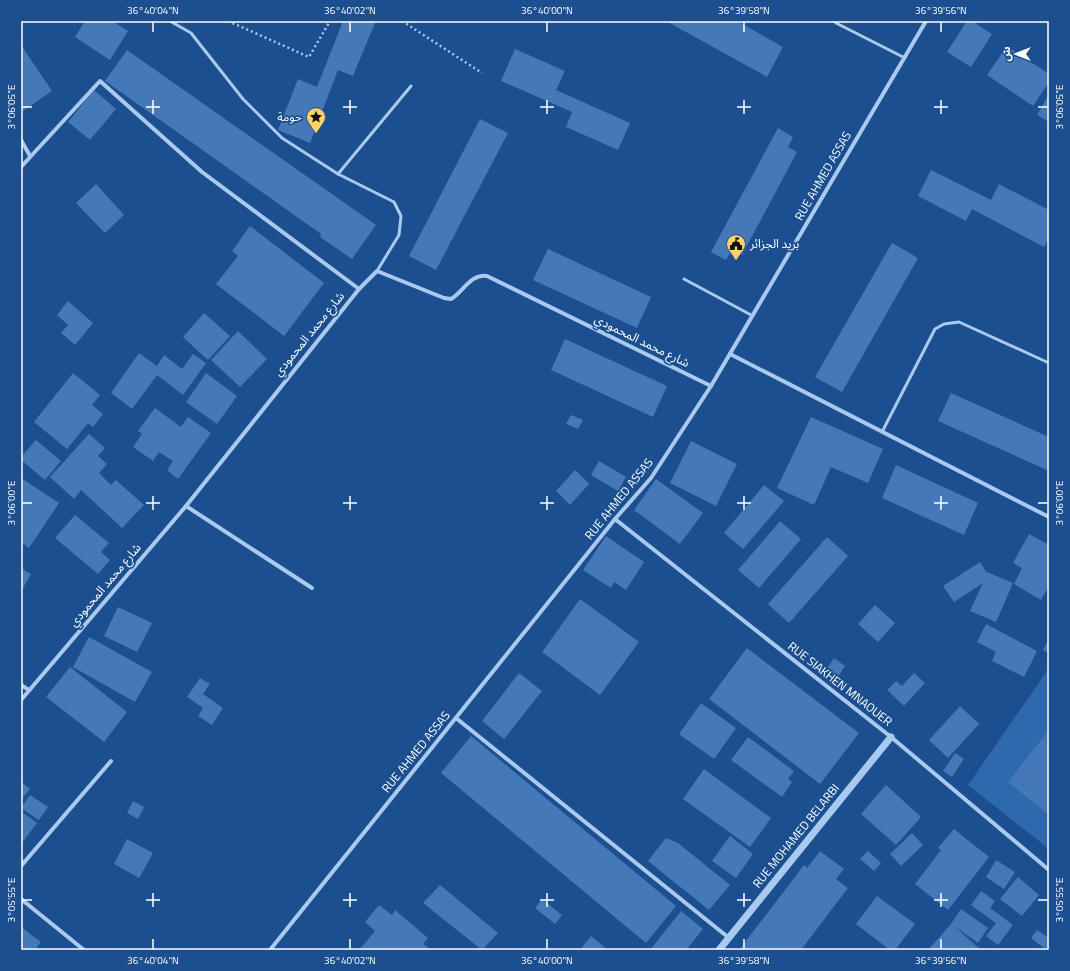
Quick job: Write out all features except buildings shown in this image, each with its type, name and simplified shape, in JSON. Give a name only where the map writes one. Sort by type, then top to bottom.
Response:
[{"type":"street","name":"RUE AHMED ASSAS","points":[[270,950],[615,519],[651,478],[753,316],[926,21]]},
{"type":"street","points":[[21,167],[100,81],[202,172],[359,289]]},
{"type":"street","points":[[21,140],[30,156]]},
{"type":"street","name":"شارع محمد المحمودي","points":[[21,700],[186,506],[359,289],[377,271],[444,298],[451,299],[473,278],[480,275],[487,276],[710,386]]},
{"type":"street","points":[[730,354],[1049,517]]},
{"type":"street","points":[[186,506],[312,588]]},
{"type":"street","name":"RUE SIAKHEN MNAOUER","points":[[615,519],[891,737],[1049,870]]},
{"type":"street","points":[[21,685],[29,690]]},
{"type":"street","points":[[456,718],[729,938]]},
{"type":"street","name":"RUE MOHAMED BELARBI","points":[[719,950],[891,737]]},
{"type":"street","points":[[21,866],[112,761]]},
{"type":"street","points":[[21,899],[84,950]]},
{"type":"lane","points":[[170,21],[191,33],[243,99],[282,138],[338,174],[394,202],[401,216],[399,235],[377,271]]},
{"type":"lane","points":[[835,21],[836,23],[905,58]]},
{"type":"lane","points":[[338,174],[411,86]]},
{"type":"lane","points":[[684,280],[753,316]]},
{"type":"lane","points":[[882,432],[935,329],[944,324],[959,322],[1049,364]]},
{"type":"path","points":[[228,21],[309,57],[330,21]]},
{"type":"path","points":[[402,21],[482,73]]},
{"type":"shaded area","points":[[1049,668],[1049,849],[968,785]]},
{"type":"place","name":"حومة","points":[[316,134]]},
{"type":"place","name":"بريد الجزائر","points":[[736,261]]}]
